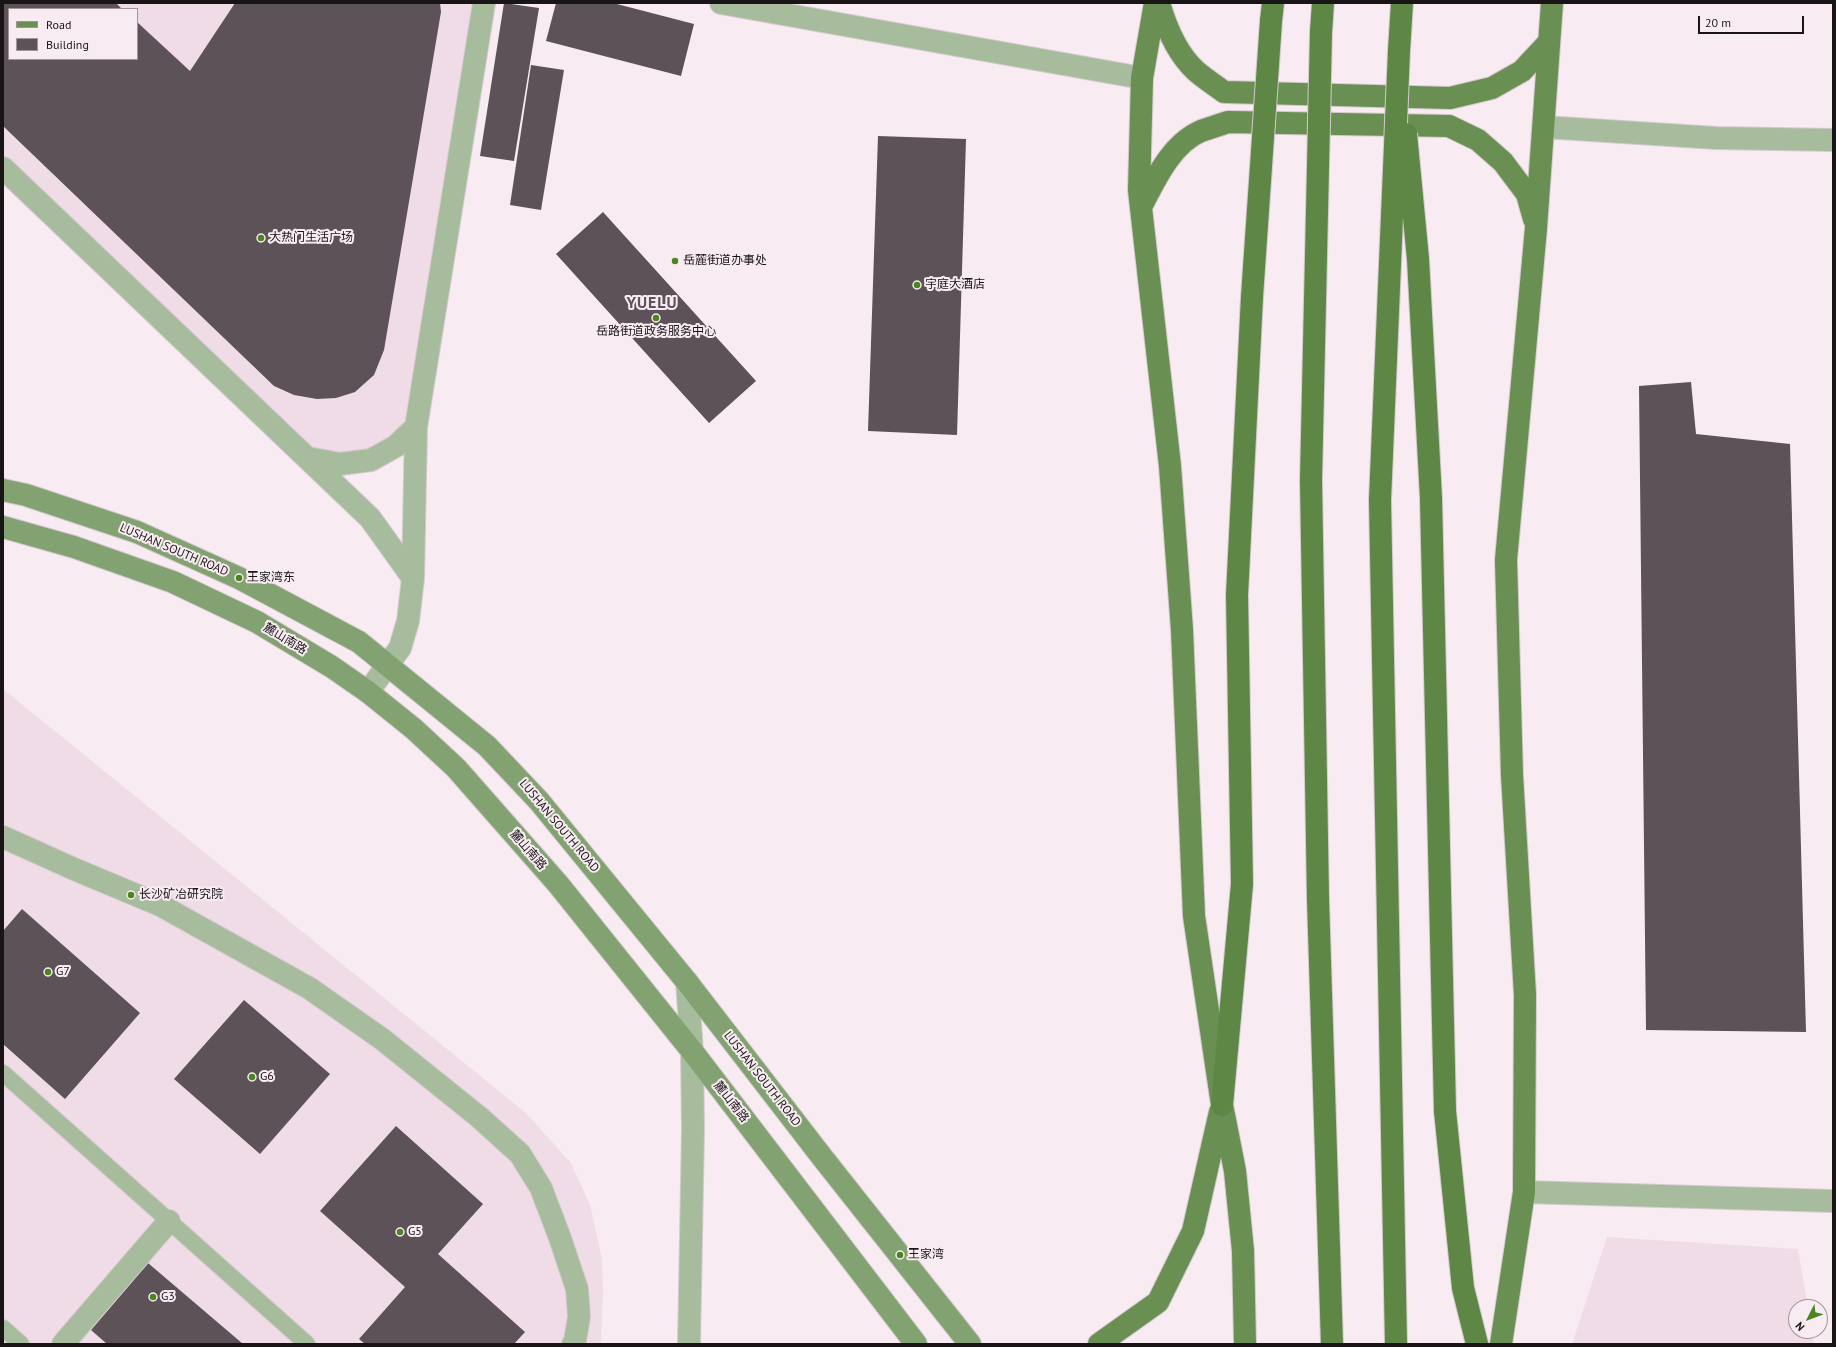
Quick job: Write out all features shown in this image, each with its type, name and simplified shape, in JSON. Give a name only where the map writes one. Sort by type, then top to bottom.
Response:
[{"type":"highway","points":[[1323,3],[1321,32],[1311,480],[1318,899],[1332,1344]]},
{"type":"highway","points":[[1396,1344],[1380,500],[1402,3]]},
{"type":"highway","points":[[1222,1105],[1242,884],[1237,595],[1252,297],[1272,12]]},
{"type":"highway","points":[[1399,51],[1418,259],[1431,498],[1445,1111],[1463,1288],[1476,1344]]},
{"type":"main road","points":[[1155,3],[1142,78],[1139,190],[1171,474],[1182,630],[1194,916],[1222,1105],[1235,1171],[1243,1251],[1245,1344]]},
{"type":"main road","points":[[1159,3],[1163,18],[1174,44],[1195,70],[1224,92],[1450,98],[1492,88],[1522,71],[1549,42]]},
{"type":"main road","points":[[1502,1344],[1524,1192],[1525,995],[1512,775],[1506,560],[1536,228],[1552,3]]},
{"type":"main road","points":[[1141,207],[1174,150],[1200,132],[1228,122],[1449,126],[1478,140],[1503,162],[1527,194],[1536,228]]},
{"type":"main road","name":"LUSHAN SOUTH ROAD","points":[[3,490],[26,494],[137,532],[239,578],[359,642],[487,746],[539,801],[687,982],[822,1157],[970,1344]]},
{"type":"main road","name":"麓山南路","points":[[3,527],[74,547],[173,582],[257,622],[332,667],[368,692],[414,729],[456,768],[558,884],[692,1051],[916,1344]]},
{"type":"main road","points":[[1099,1344],[1158,1302],[1193,1231],[1222,1105]]},
{"type":"street","points":[[368,692],[400,648],[408,621],[413,578],[416,426],[484,3]]},
{"type":"street","points":[[721,3],[1142,78]]},
{"type":"street","points":[[1544,127],[1716,138],[1833,140]]},
{"type":"street","points":[[3,168],[370,518],[413,578]]},
{"type":"street","points":[[308,458],[340,464],[371,460],[396,446],[416,426]]},
{"type":"street","points":[[3,837],[160,905],[309,988],[382,1038],[479,1117],[520,1154],[541,1188],[577,1289],[579,1317],[573,1344]]},
{"type":"street","points":[[687,982],[692,1051],[693,1129],[689,1344]]},
{"type":"street","points":[[1524,1192],[1833,1200]]},
{"type":"street","points":[[63,1344],[169,1220]]},
{"type":"lane","points":[[3,1073],[307,1344]]},
{"type":"lane","points":[[3,1328],[22,1344]]},
{"type":"shaded area","name":"大热门生活广场","points":[[3,3],[484,3],[416,427],[396,446],[308,458],[3,168]]},
{"type":"shaded area","name":"长沙矿冶研究院","points":[[3,689],[526,1113],[571,1163],[590,1205],[602,1259],[603,1293],[601,1344],[3,1344]]},
{"type":"shaded area","points":[[1607,1237],[1798,1249],[1807,1299],[1788,1299],[1788,1339],[1813,1339],[1814,1344],[1572,1344]]},
{"type":"building","name":"大热门生活广场","points":[[3,3],[116,3],[121,8],[8,8],[8,60],[138,60],[138,23],[190,71],[235,3],[440,3],[441,12],[384,350],[374,375],[355,392],[336,398],[317,399],[294,395],[274,386],[3,126]]},
{"type":"building","points":[[504,3],[539,8],[514,161],[480,156]]},
{"type":"building","points":[[556,3],[613,3],[694,24],[681,76],[546,41]]},
{"type":"building","points":[[531,65],[564,70],[541,210],[510,205]]},
{"type":"building","name":"宇庭大酒店","points":[[878,136],[966,139],[957,435],[868,431]]},
{"type":"building","name":"岳路街道政务服务中心","points":[[603,212],[756,381],[709,423],[556,254]]},
{"type":"building","points":[[1691,382],[1696,434],[1790,444],[1806,1032],[1646,1030],[1639,386]]},
{"type":"building","name":"G7","points":[[22,909],[140,1013],[65,1099],[3,1044],[3,931]]},
{"type":"building","name":"G6","points":[[244,1000],[330,1074],[260,1154],[174,1079]]},
{"type":"building","name":"G5","points":[[396,1126],[483,1204],[438,1254],[525,1332],[514,1344],[365,1344],[359,1339],[405,1287],[320,1211]]},
{"type":"building","name":"G3","points":[[148,1263],[243,1344],[107,1344],[91,1330]]},
{"type":"place","name":"大热门生活广场","points":[[261,238]]},
{"type":"place","name":"岳麓街道办事处","points":[[675,261]]},
{"type":"place","name":"宇庭大酒店","points":[[917,285]]},
{"type":"place","name":"岳路街道政务服务中心","points":[[656,318]]},
{"type":"place","name":"王家湾东","points":[[239,578]]},
{"type":"place","name":"长沙矿冶研究院","points":[[131,895]]},
{"type":"place","name":"G7","points":[[48,972]]},
{"type":"place","name":"G6","points":[[252,1077]]},
{"type":"place","name":"G5","points":[[400,1232]]},
{"type":"place","name":"王家湾","points":[[900,1255]]},
{"type":"place","name":"G3","points":[[153,1297]]},
{"type":"district","name":"YUELU","points":[[652,303]]}]
